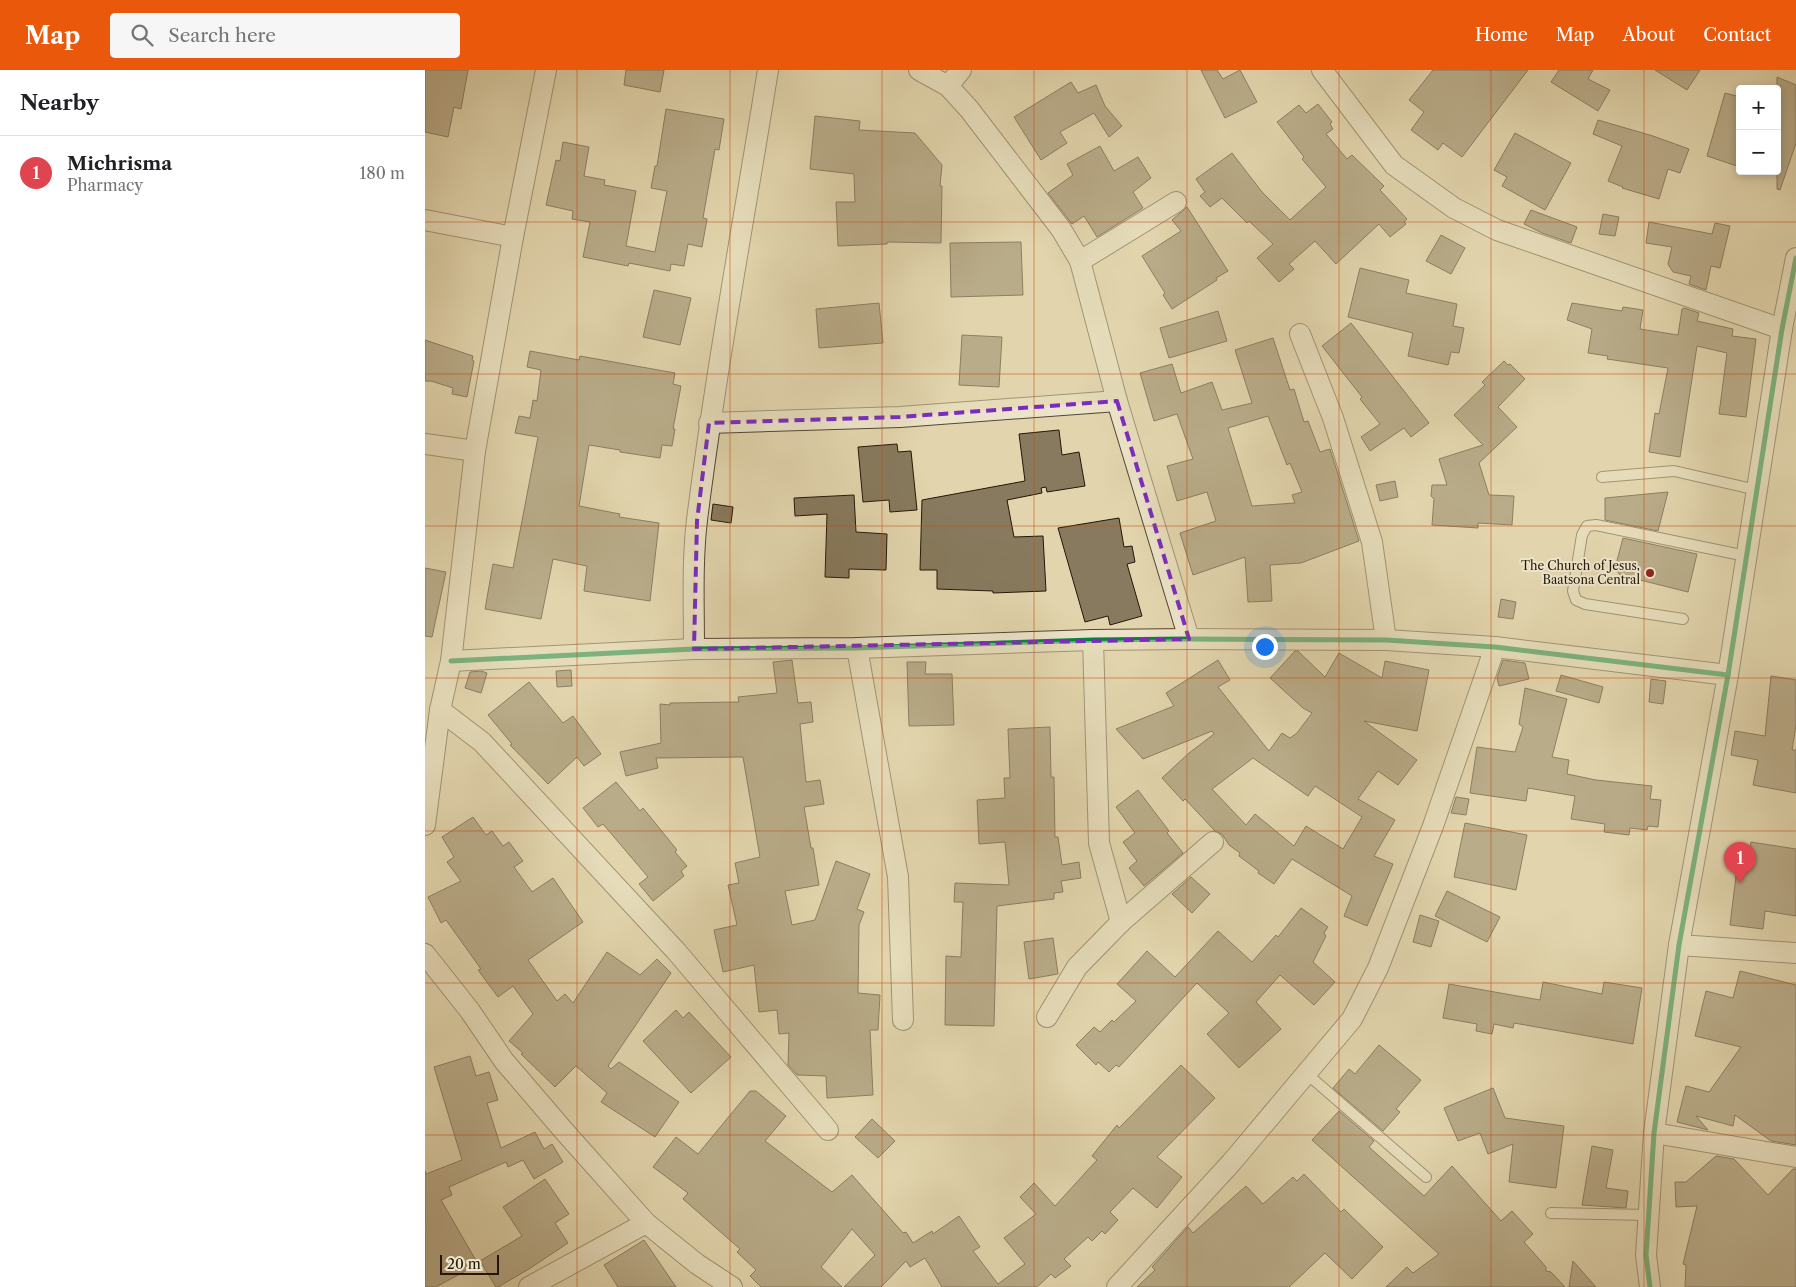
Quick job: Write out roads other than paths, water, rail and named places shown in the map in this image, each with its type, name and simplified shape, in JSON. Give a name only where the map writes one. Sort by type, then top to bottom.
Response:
[{"type":"street","points":[[425,825],[440,710],[451,661],[475,451],[545,70]]},
{"type":"street","points":[[694,649],[697,521],[709,423],[768,70]]},
{"type":"street","points":[[919,70],[948,86],[969,109],[1061,229],[1080,261],[1117,401],[1189,638]]},
{"type":"street","points":[[948,86],[961,70]]},
{"type":"street","points":[[1322,70],[1394,165],[1454,208],[1497,230],[1782,329]]},
{"type":"street","points":[[1080,261],[1176,202]]},
{"type":"street","points":[[425,220],[513,237]]},
{"type":"street","points":[[1650,1287],[1646,1255],[1654,1133],[1679,945],[1728,675],[1782,329],[1795,263]]},
{"type":"street","points":[[1300,334],[1333,418],[1372,542],[1386,640]]},
{"type":"street","points":[[709,423],[901,417],[1117,401]]},
{"type":"street","points":[[425,444],[475,451]]},
{"type":"street","points":[[451,661],[694,649],[857,648],[1093,640],[1189,638],[1386,640],[1495,647],[1728,675]]},
{"type":"street","points":[[1093,640],[1099,843],[1121,922]]},
{"type":"street","points":[[1117,1287],[1231,1164],[1352,1019],[1379,968],[1433,826],[1495,647]]},
{"type":"street","points":[[857,648],[897,877],[903,1020]]},
{"type":"street","points":[[440,710],[483,742],[670,944],[828,1130]]},
{"type":"street","points":[[1047,1017],[1077,967],[1121,922],[1213,842]]},
{"type":"street","points":[[1679,945],[1796,953]]},
{"type":"street","points":[[425,954],[470,1011],[504,1061],[646,1223],[697,1264],[732,1287]]},
{"type":"street","points":[[1654,1133],[1796,1157]]},
{"type":"street","points":[[529,1287],[646,1223]]},
{"type":"lane","points":[[1602,477],[1674,471],[1757,490]]},
{"type":"lane","points":[[1683,619],[1585,604],[1576,600],[1573,591],[1582,535],[1587,526],[1595,525],[1746,556]]},
{"type":"lane","points":[[1307,1074],[1426,1177]]},
{"type":"lane","points":[[1551,1213],[1648,1216]]},
{"type":"place","name":"The Church of Jesus, Baatsona Central","points":[[1650,573]]},
{"type":"place","name":"Michrisma","points":[[1740,883]]}]
